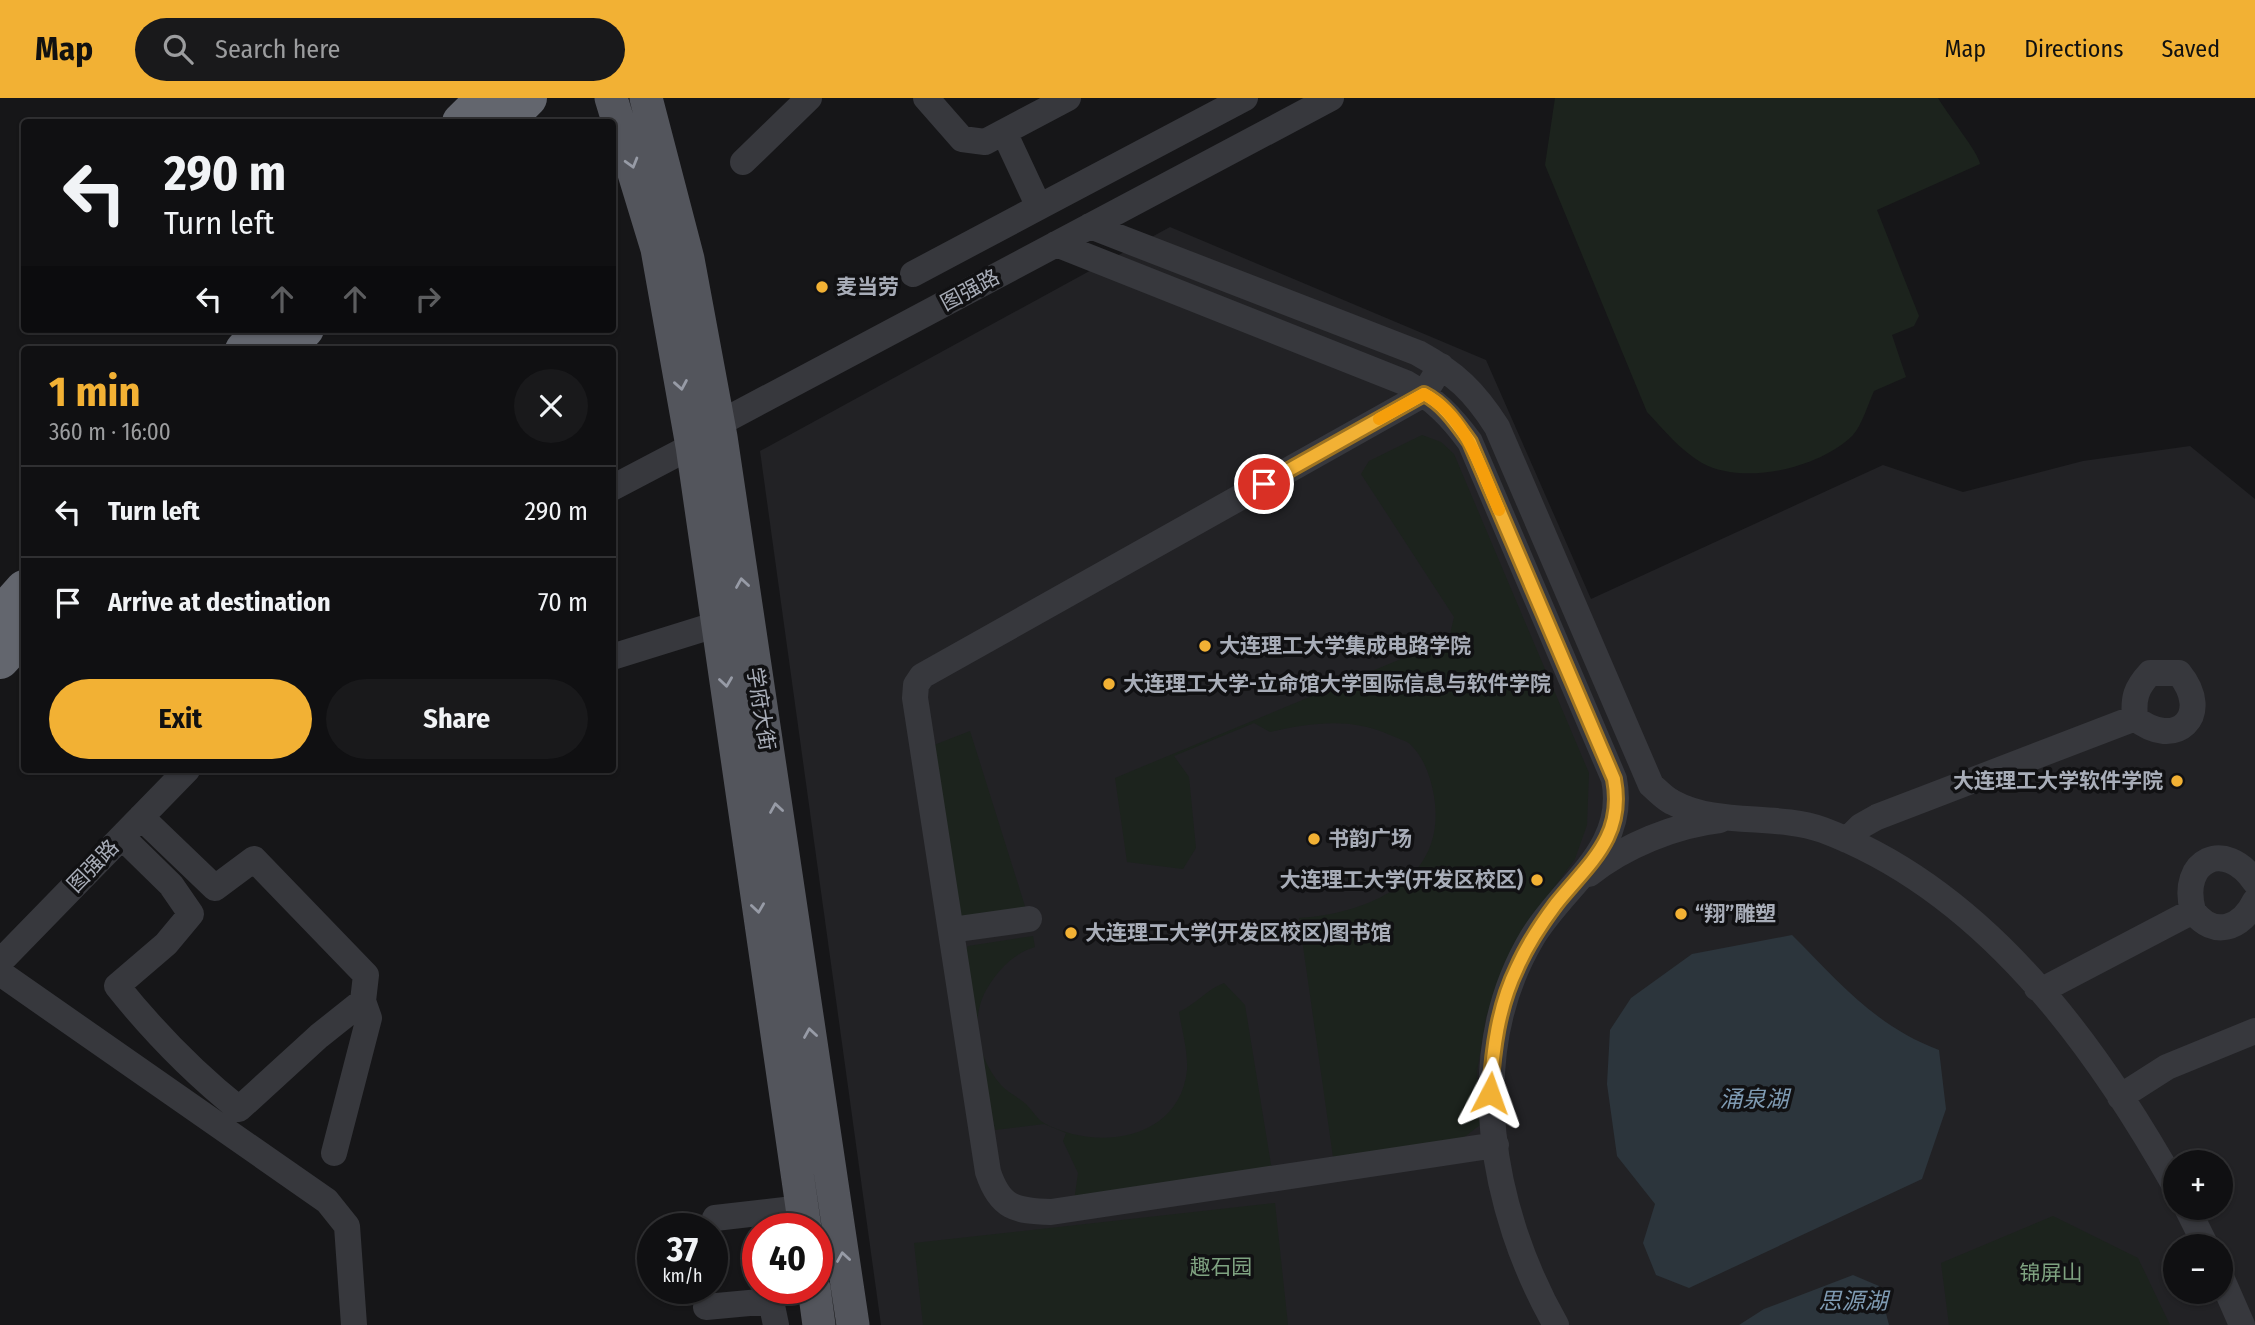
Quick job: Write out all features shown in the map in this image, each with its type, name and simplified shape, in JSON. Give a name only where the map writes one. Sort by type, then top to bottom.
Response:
[{"type":"highway","points":[[464,119],[485,98]]},
{"type":"highway","points":[[507,119],[528,98]]},
{"type":"highway","points":[[248,346],[259,333]]},
{"type":"highway","points":[[289,346],[300,333]]},
{"type":"highway","points":[[0,616],[21,592]]},
{"type":"highway","points":[[0,660],[21,637]]},
{"type":"main road","name":"学府大街","points":[[611,98],[657,249],[692,446],[802,1213]]},
{"type":"main road","name":"学府大街","points":[[646,98],[688,259],[718,424],[853,1325]]},
{"type":"main road","points":[[816,1304],[819,1325]]},
{"type":"street","points":[[743,162],[809,98]]},
{"type":"street","points":[[932,99],[950,129],[962,139],[985,142],[1068,98]]},
{"type":"street","points":[[914,274],[1245,98]]},
{"type":"street","name":"图强路","points":[[616,486],[692,446],[718,424],[1331,98]]},
{"type":"street","points":[[1004,132],[1039,207]]},
{"type":"street","points":[[1090,226],[1419,353],[1441,366],[1478,397],[1497,427],[1651,785],[1672,802],[1702,813],[1820,829],[1847,840],[1920,881],[1985,931],[2037,988],[2120,1097],[2163,1167]]},
{"type":"street","points":[[1056,244],[1377,371],[1424,394],[1453,418],[1470,442],[1614,779],[1618,802],[1614,825],[1602,849],[1533,937],[1504,999],[1494,1042],[1490,1093],[1496,1145],[1515,1232],[1544,1303],[1556,1325]]},
{"type":"street","points":[[1441,366],[1424,394],[922,676],[916,685],[915,698],[988,1172],[995,1192],[1007,1204],[1023,1211],[1051,1212],[1496,1145]]},
{"type":"street","points":[[616,656],[718,624]]},
{"type":"street","points":[[1847,840],[1861,826],[1877,817],[2135,718]]},
{"type":"street","name":"图强路","points":[[0,962],[184,773]]},
{"type":"street","points":[[141,817],[215,888],[254,859],[366,975],[363,1001],[369,1018],[334,1153]]},
{"type":"street","points":[[1568,891],[1600,865],[1641,843],[1685,826],[1752,819]]},
{"type":"street","points":[[122,837],[171,885],[191,914],[166,944],[117,986],[158,1034],[211,1087],[239,1109],[319,1036],[363,1001]]},
{"type":"street","points":[[2255,882],[2244,866],[2231,858],[2210,860],[2196,870],[2189,882],[2193,911],[2207,925],[2228,927],[2246,918],[2255,901]]},
{"type":"street","points":[[2037,988],[2048,987],[2193,911]]},
{"type":"street","points":[[951,930],[1029,919]]},
{"type":"street","points":[[0,973],[327,1201],[347,1226],[354,1325]]},
{"type":"street","points":[[2120,1097],[2167,1067],[2255,1031]]},
{"type":"street","points":[[2233,1298],[2245,1319]]},
{"type":"street","points":[[706,1307],[771,1301],[776,1325]]},
{"type":"shaded area","name":"大连理工大学(开发区校区)","points":[[1170,227],[1486,360],[1591,599],[1883,465],[1963,492],[2083,461],[2190,446],[2255,499],[2255,1325],[881,1325],[760,451]]},
{"type":"green space","points":[[1555,98],[1938,98],[1975,152],[1980,164],[1877,210],[1919,316],[1914,326],[1892,335],[1906,377],[1874,391],[1856,431],[1839,447],[1821,457],[1781,470],[1739,473],[1719,470],[1694,458],[1647,412],[1545,165]]},
{"type":"green space","points":[[1422,435],[1441,442],[1454,454],[1589,773],[1587,825],[1575,859],[1547,897],[1501,977],[1486,1017],[1477,1072],[1480,1125],[1454,1145],[1334,1164],[1299,918],[1352,909],[1398,887],[1416,870],[1429,850],[1435,825],[1434,796],[1423,761],[1415,749],[1403,740],[1375,729],[1330,723],[1270,732],[1254,723],[1174,756],[1189,777],[1196,848],[1183,869],[1127,862],[1115,778],[1449,639],[1454,617],[1361,474],[1369,461]]},
{"type":"green space","points":[[970,731],[1029,919],[962,925],[929,747]]},
{"type":"green space","points":[[1033,936],[1035,947],[1020,953],[1002,968],[988,987],[979,1011],[977,1024],[981,1050],[986,1063],[1003,1088],[1026,1104],[1041,1121],[1065,1132],[1088,1137],[1111,1137],[1133,1134],[1153,1125],[1169,1112],[1181,1094],[1187,1070],[1179,1012],[1224,983],[1245,1005],[1273,1177],[1074,1201],[1078,1173],[1063,1141],[1066,1133],[1044,1124],[995,1130],[961,955],[968,946]]},
{"type":"green space","name":"趣石园","points":[[1275,1203],[1288,1325],[923,1325],[914,1243]]},
{"type":"green space","name":"锦屏山","points":[[2053,1216],[2138,1258],[2170,1325],[1949,1325],[1941,1263]]},
{"type":"water","name":"涌泉湖","points":[[1792,935],[1859,1001],[1896,1029],[1939,1050],[1946,1109],[1922,1179],[1689,1288],[1656,1275],[1643,1243],[1655,1204],[1617,1156],[1607,1084],[1610,1030],[1631,998],[1692,954]]},
{"type":"water","name":"思源湖","points":[[1853,1275],[1879,1286],[1889,1325],[1739,1325],[1764,1309]]},
{"type":"slow traffic","points":[[1379,419],[1424,394],[1432,398],[1453,418],[1470,442],[1499,510]]},
{"type":"place","name":"麦当劳","points":[[822,287]]},
{"type":"place","name":"大连理工大学集成电路学院","points":[[1205,646]]},
{"type":"place","name":"大连理工大学-立命馆大学国际信息与软件学院","points":[[1109,684]]},
{"type":"place","name":"大连理工大学软件学院","points":[[2177,781]]},
{"type":"place","name":"书韵广场","points":[[1314,839]]},
{"type":"place","name":"大连理工大学(开发区校区)","points":[[1537,880]]},
{"type":"place","name":"“翔”雕塑","points":[[1681,914]]},
{"type":"place","name":"大连理工大学(开发区校区)图书馆","points":[[1071,933]]},
{"type":"route","points":[[1264,484],[1424,394],[1432,398],[1453,418],[1470,442],[1614,779],[1618,802],[1614,825],[1602,849],[1533,937],[1504,999],[1494,1042],[1490,1093]]}]
